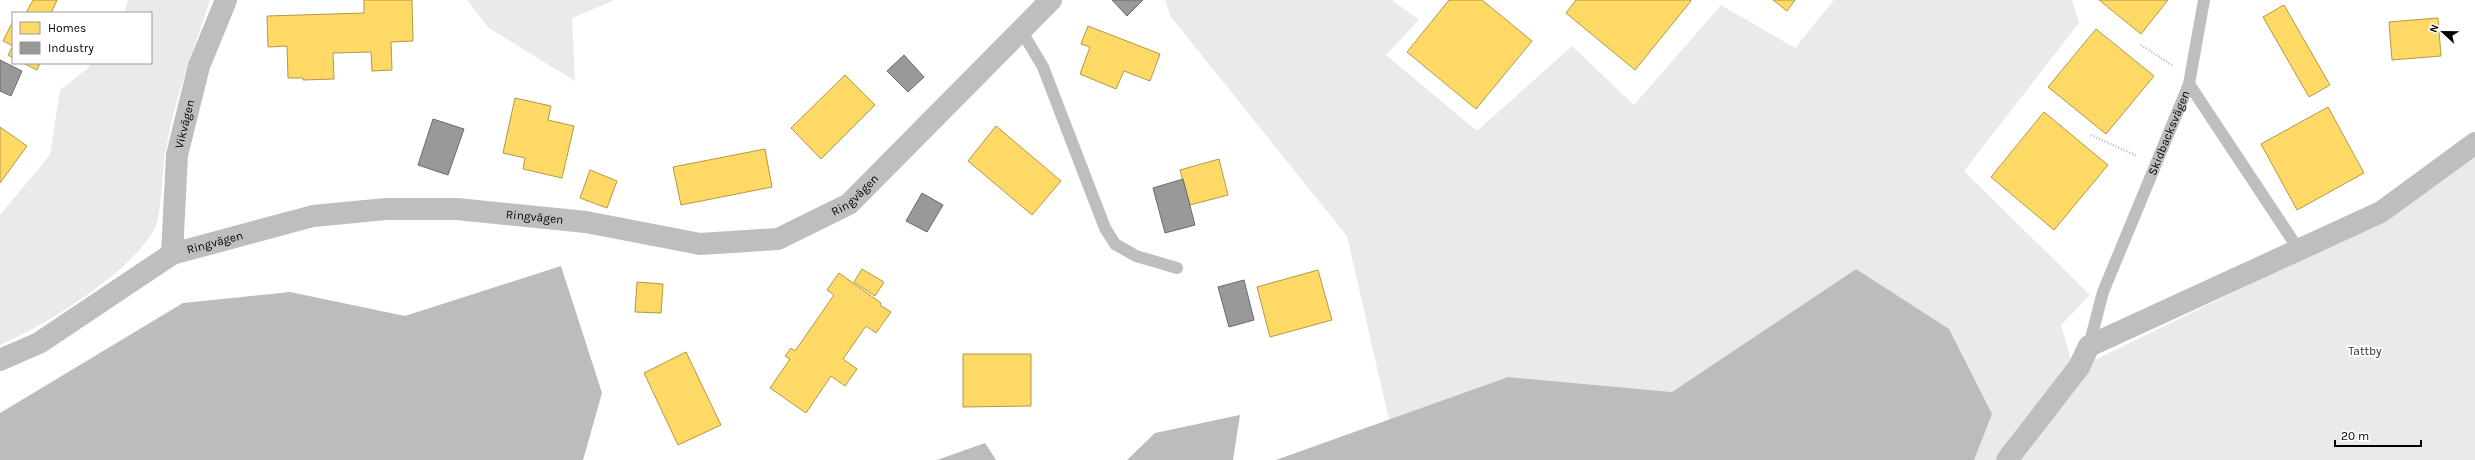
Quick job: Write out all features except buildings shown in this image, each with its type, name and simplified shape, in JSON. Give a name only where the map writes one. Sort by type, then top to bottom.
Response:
[{"type":"street","name":"Vikvägen","points":[[172,254],[177,155],[199,66],[226,0]]},
{"type":"street","name":"Ringvägen","points":[[0,360],[39,343],[172,254],[313,216],[386,209],[457,209],[586,222],[700,244],[778,239],[849,204],[1051,0]]},
{"type":"street","points":[[2089,346],[2381,212],[2475,143]]},
{"type":"street","name":"Skidbacksvägen","points":[[2008,460],[2079,366],[2089,346]]},
{"type":"lane","points":[[2190,80],[2204,0]]},
{"type":"lane","points":[[1021,30],[1044,67],[1105,228],[1115,244],[1136,256],[1177,268]]},
{"type":"lane","name":"Skidbacksvägen","points":[[2089,346],[2103,292],[2190,80]]},
{"type":"lane","name":"Skidbacksvägen","points":[[2190,80],[2299,250]]},
{"type":"path","points":[[2141,45],[2190,80]]},
{"type":"path","points":[[2091,135],[2156,165]]},
{"type":"green space","points":[[128,0],[210,0],[174,110],[166,148],[159,213],[155,228],[143,245],[108,280],[86,296],[40,325],[0,345],[0,215],[50,155],[60,90],[88,68],[90,64],[152,64],[152,12],[124,12]]},
{"type":"green space","points":[[467,0],[615,0],[572,18],[575,81],[489,28]]},
{"type":"green space","name":"Tattby","points":[[1165,0],[1392,0],[1419,20],[1386,55],[1477,131],[1572,46],[1634,105],[1721,5],[1795,48],[1834,0],[2072,0],[2079,23],[1964,171],[2090,295],[2061,325],[2074,370],[2314,253],[2475,152],[2475,460],[1875,460],[1856,269],[1672,392],[1508,377],[1389,420],[1347,236],[1171,17]]},
{"type":"shaded area","points":[[561,266],[602,393],[583,460],[0,460],[0,413],[183,303],[290,292],[405,316]]},
{"type":"shaded area","points":[[1856,269],[1949,329],[1992,414],[1974,460],[1276,460],[1508,377],[1672,392]]},
{"type":"shaded area","points":[[1240,415],[1233,460],[1127,460],[1155,433]]},
{"type":"shaded area","points":[[985,443],[996,460],[937,460]]}]
